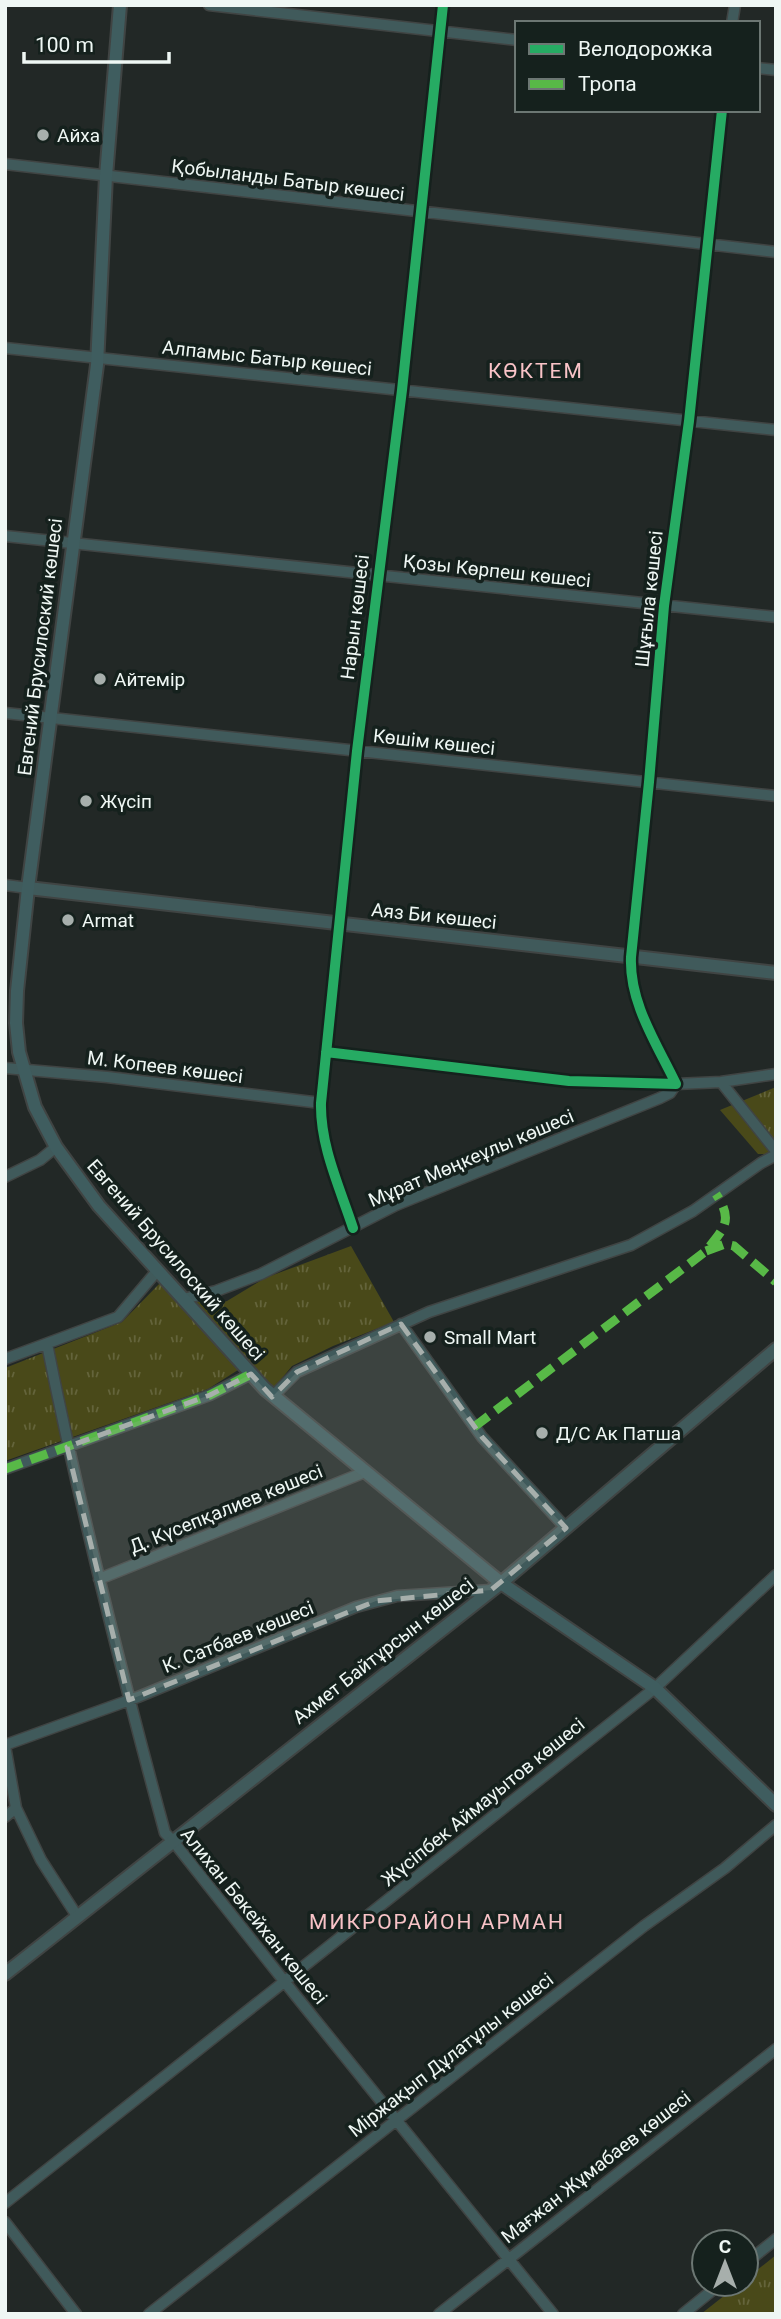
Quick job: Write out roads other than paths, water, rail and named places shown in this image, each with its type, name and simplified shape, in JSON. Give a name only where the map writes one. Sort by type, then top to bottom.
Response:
[{"type":"main road","name":"Евгений Брусилоский көшесі","points":[[120,5],[106,176],[98,358],[28,888],[16,1013],[19,1052],[35,1107],[56,1147],[99,1206],[273,1396],[496,1586],[655,1688],[776,1805]]},
{"type":"street","points":[[209,5],[515,40]]},
{"type":"street","name":"Нарын көшесі","points":[[353,1228],[322,1132],[321,1102],[357,751],[402,390],[443,5]]},
{"type":"street","name":"Шұғыла көшесі","points":[[676,1084],[637,1003],[632,981],[631,957],[664,606],[689,421],[722,112]]},
{"type":"street","name":"Қобыланды Батыр көшесі","points":[[5,164],[776,253]]},
{"type":"street","name":"Алпамыс Батыр көшесі","points":[[5,348],[776,430]]},
{"type":"street","name":"Қозы Көрпеш көшесі","points":[[5,536],[776,617]]},
{"type":"street","name":"Көшім көшесі","points":[[5,713],[776,796]]},
{"type":"street","name":"Аяз Би көшесі","points":[[5,885],[776,973]]},
{"type":"street","points":[[326,1052],[569,1081],[676,1084],[721,1082],[776,1074]]},
{"type":"street","name":"М. Копеев көшесі","points":[[5,1068],[321,1102]]},
{"type":"street","points":[[273,1396],[298,1371],[429,1312],[631,1245],[693,1211],[776,1153],[721,1082]]},
{"type":"street","name":"Мұрат Мөңкеұлы көшесі","points":[[183,1299],[216,1291],[261,1274],[396,1205],[670,1094],[676,1084]]},
{"type":"street","points":[[5,1177],[40,1160],[56,1147]]},
{"type":"street","points":[[5,1359],[118,1317],[157,1271]]},
{"type":"street","points":[[401,1324],[482,1437],[566,1528]]},
{"type":"street","name":"Алихан Бөкейхан көшесі","points":[[47,1345],[67,1447],[164,1833],[554,2314]]},
{"type":"street","name":"Ахмет Байтұрсын көшесі","points":[[5,1974],[496,1586],[776,1349]]},
{"type":"street","points":[[5,1469],[210,1395],[251,1374]]},
{"type":"street","name":"Д. Күсепқалиев көшесі","points":[[99,1579],[365,1472]]},
{"type":"street","name":"Жүсіпбек Аймауытов көшесі","points":[[5,2203],[655,1688],[776,1575]]},
{"type":"street","name":"К. Сатбаев көшесі","points":[[5,1746],[129,1700],[376,1601],[422,1593],[496,1586]]},
{"type":"street","points":[[5,1746],[16,1808],[41,1860],[78,1916]]},
{"type":"street","points":[[5,1817],[16,1808]]},
{"type":"street","name":"Міржақып Дұлатұлы көшесі","points":[[149,2314],[776,1825]]},
{"type":"street","name":"Мағжан Жұмабаев көшесі","points":[[439,2314],[776,2049]]},
{"type":"street","points":[[5,2222],[76,2314]]},
{"type":"street","points":[[760,2252],[776,2239]]},
{"type":"street","points":[[683,2314],[703,2298]]},
{"type":"place","name":"Айха","points":[[43,135]]},
{"type":"place","name":"Айтемір","points":[[100,679]]},
{"type":"place","name":"Жүсіп","points":[[86,801]]},
{"type":"place","name":"Armat","points":[[68,920]]},
{"type":"place","name":"Small Mart","points":[[430,1337]]},
{"type":"place","name":"Д/С Ак Патша","points":[[542,1433]]},
{"type":"district","name":"КӨКТЕМ","points":[[536,371]]},
{"type":"district","name":"МИКРОРАЙОН АРМАН","points":[[437,1922]]}]
